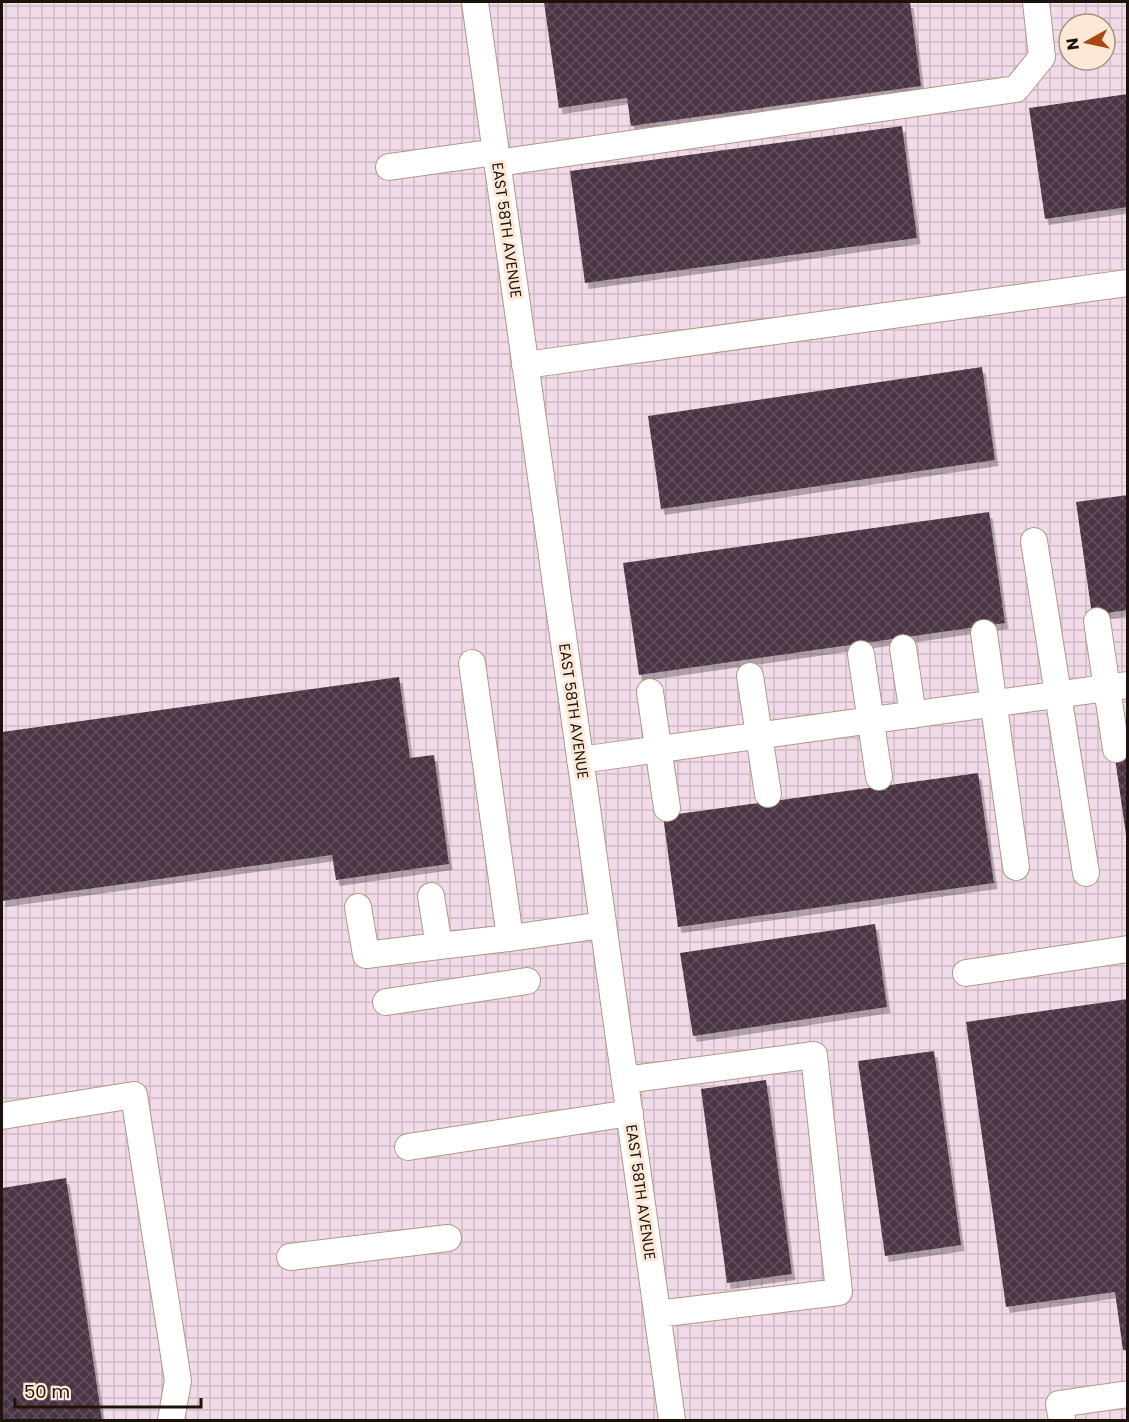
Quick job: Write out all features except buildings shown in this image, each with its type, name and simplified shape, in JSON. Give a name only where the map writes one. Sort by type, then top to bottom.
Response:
[{"type":"street","name":"EAST 58TH AVENUE","points":[[475,2],[672,1420]]},
{"type":"street","points":[[388,167],[496,157],[1016,89],[1042,57],[1036,2]]},
{"type":"street","points":[[525,365],[1128,284]]},
{"type":"street","points":[[1034,541],[1086,873]]},
{"type":"street","points":[[1097,621],[1117,687],[1116,749]]},
{"type":"street","points":[[984,633],[1016,867]]},
{"type":"street","points":[[903,648],[913,715]]},
{"type":"street","points":[[861,654],[879,777]]},
{"type":"street","points":[[472,663],[510,938]]},
{"type":"street","points":[[750,676],[768,794]]},
{"type":"street","points":[[580,760],[1117,687]]},
{"type":"street","points":[[650,692],[667,808]]},
{"type":"street","points":[[431,896],[440,946]]},
{"type":"street","points":[[358,907],[366,955],[603,925]]},
{"type":"street","points":[[966,973],[1128,950]]},
{"type":"street","points":[[386,1002],[527,981]]},
{"type":"street","points":[[625,1080],[814,1054],[839,1292],[657,1314]]},
{"type":"street","points":[[2,1116],[134,1095],[178,1381],[171,1420]]},
{"type":"street","points":[[408,1147],[630,1113]]},
{"type":"street","points":[[290,1257],[448,1238]]},
{"type":"street","points":[[1062,1420],[1059,1404],[1128,1394]]},
{"type":"shaded area","points":[[2,2],[1127,2],[1127,1420],[2,1420]]}]
